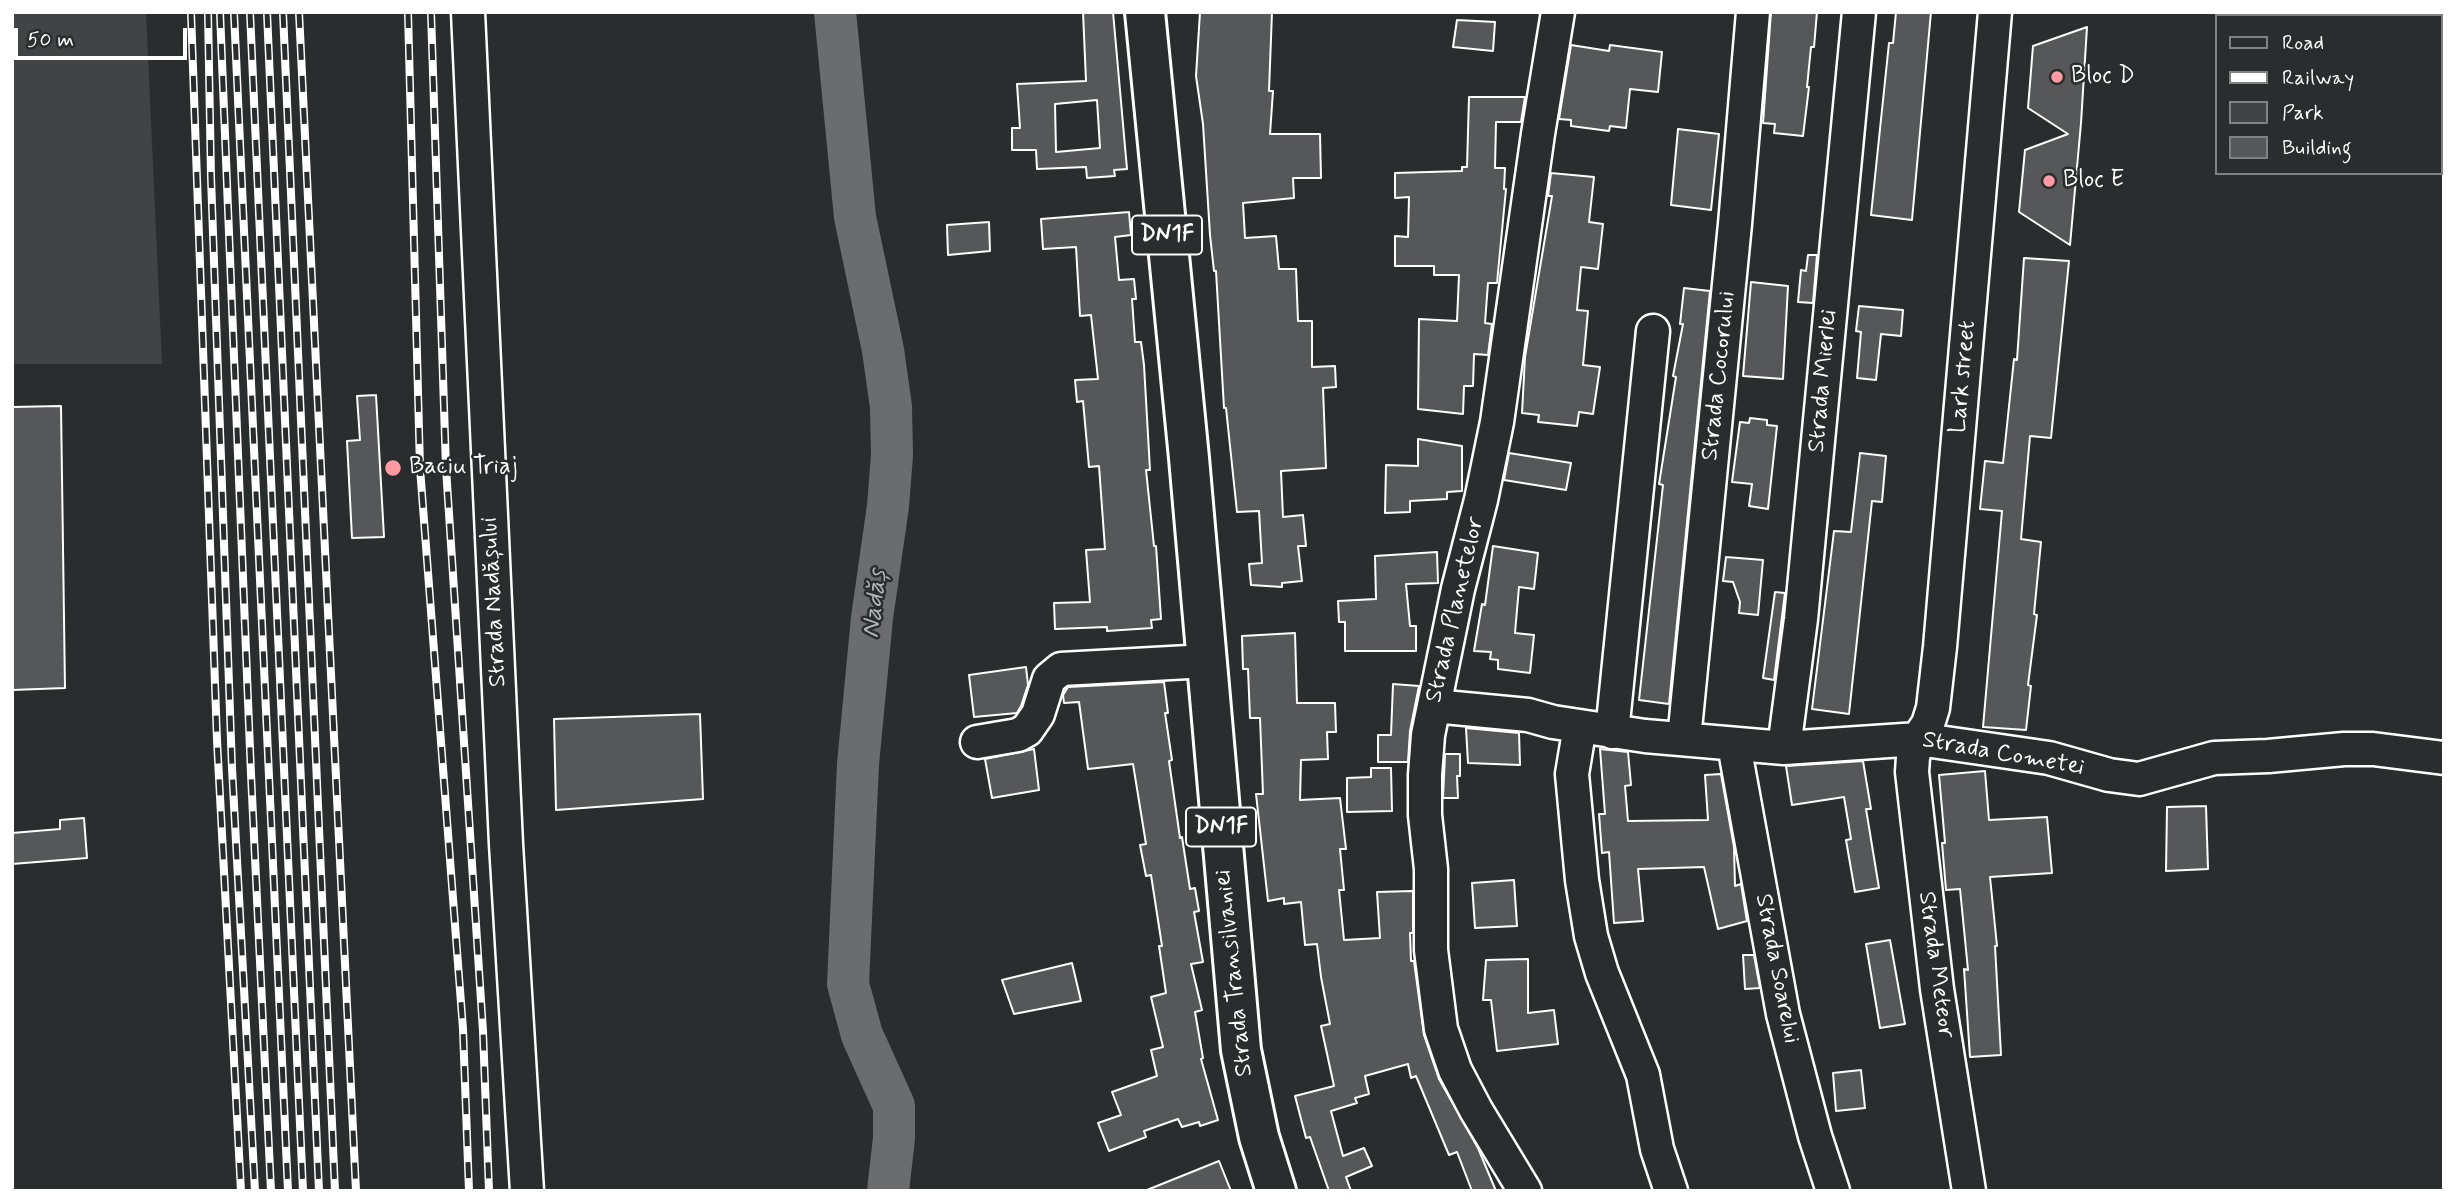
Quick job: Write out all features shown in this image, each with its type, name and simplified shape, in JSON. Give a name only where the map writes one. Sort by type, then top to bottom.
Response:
[{"type":"main road","name":"Strada Transilvaniei","points":[[1145,12],[1189,458],[1241,1050],[1259,1137],[1276,1191]]},
{"type":"street","name":"Strada Nadășului","points":[[468,12],[506,830],[527,1191]]},
{"type":"street","name":"Strada Planetelor","points":[[1525,1191],[1476,1110],[1455,1069],[1441,1029],[1430,950],[1431,869],[1425,815],[1428,735],[1458,589],[1481,500],[1497,422],[1558,12]]},
{"type":"street","name":"Strada Cocorului","points":[[1684,739],[1735,224],[1753,12]]},
{"type":"street","name":"Strada Mierlei","points":[[1784,748],[1801,619],[1859,12]]},
{"type":"street","name":"Lark street","points":[[1918,739],[1928,724],[1933,708],[1940,647],[1995,12]]},
{"type":"street","points":[[1612,732],[1653,331]]},
{"type":"street","points":[[977,742],[1018,735],[1027,730],[1038,713],[1049,679],[1061,669],[1207,661]]},
{"type":"street","name":"Strada Cometei","points":[[1434,706],[1528,715],[1612,732],[1734,745],[1784,748],[1918,739],[2049,758],[2109,775],[2139,779],[2214,758],[2344,749],[2372,749],[2444,758]]},
{"type":"street","points":[[1580,726],[1572,774],[1581,880],[1591,936],[1602,973],[1643,1075],[1657,1149],[1671,1191]]},
{"type":"street","name":"Strada Meteor","points":[[1918,739],[1912,772],[1921,861],[1937,989],[1969,1191]]},
{"type":"street","name":"Strada Soarelui","points":[[1734,745],[1783,1014],[1815,1136],[1833,1191]]},
{"type":"green space","points":[[12,12],[146,12],[162,364],[12,364]]},
{"type":"building","points":[[1083,12],[1113,12],[1127,169],[1114,170],[1115,176],[1087,178],[1086,167],[1037,169],[1036,150],[1012,150],[1012,128],[1020,128],[1017,84],[1086,81]],"holes":[[[1097,100],[1100,148],[1056,152],[1055,104]]]},
{"type":"building","points":[[1200,12],[1272,12],[1269,91],[1273,91],[1270,134],[1320,134],[1321,178],[1293,178],[1294,198],[1243,203],[1245,238],[1276,236],[1279,269],[1296,269],[1298,321],[1312,321],[1312,367],[1335,366],[1336,387],[1323,388],[1326,468],[1281,471],[1283,517],[1303,515],[1306,546],[1298,546],[1302,581],[1282,583],[1282,587],[1251,585],[1249,564],[1262,563],[1259,511],[1237,512],[1224,408],[1216,271],[1210,235],[1203,124],[1196,76]]},
{"type":"building","points":[[1771,12],[1817,12],[1803,136],[1774,133],[1775,124],[1763,123]]},
{"type":"building","points":[[1896,12],[1931,12],[1912,220],[1871,215],[1889,43],[1893,43]]},
{"type":"building","points":[[1457,20],[1495,22],[1493,51],[1453,47]]},
{"type":"building","points":[[2087,27],[2070,245],[2019,212],[2025,150],[2068,134],[2028,108],[2033,46]]},
{"type":"building","points":[[1571,45],[1609,51],[1610,45],[1662,52],[1658,92],[1630,89],[1626,128],[1610,126],[1609,131],[1571,126],[1571,120],[1559,119]]},
{"type":"building","points":[[1469,97],[1525,97],[1521,122],[1496,122],[1495,168],[1505,168],[1506,189],[1497,283],[1488,283],[1485,323],[1492,324],[1488,355],[1474,354],[1473,386],[1464,386],[1463,414],[1418,409],[1419,319],[1457,321],[1459,275],[1434,275],[1434,266],[1395,266],[1395,236],[1408,237],[1409,197],[1395,198],[1395,173],[1462,171],[1462,167],[1467,167]]},
{"type":"building","points":[[1678,129],[1719,134],[1711,210],[1671,205]]},
{"type":"building","points":[[1551,173],[1594,177],[1589,222],[1603,224],[1598,269],[1581,267],[1577,310],[1588,311],[1583,365],[1600,367],[1593,414],[1579,412],[1577,426],[1538,422],[1539,415],[1522,413],[1525,357],[1552,196],[1548,196]]},
{"type":"building","points":[[1129,212],[1131,235],[1115,237],[1119,280],[1134,279],[1136,299],[1132,299],[1135,342],[1141,342],[1144,365],[1150,470],[1146,470],[1156,546],[1161,619],[1151,620],[1152,628],[1107,631],[1107,627],[1055,629],[1054,603],[1090,602],[1086,550],[1105,549],[1099,466],[1089,467],[1083,401],[1077,402],[1075,380],[1098,379],[1091,315],[1080,316],[1076,247],[1043,249],[1041,219]]},
{"type":"building","points":[[989,222],[990,251],[948,255],[947,225]]},
{"type":"building","points":[[1808,255],[1817,255],[1813,303],[1798,302],[1801,270],[1806,271]]},
{"type":"building","points":[[2024,258],[2069,261],[2051,438],[2030,436],[2021,539],[2041,542],[2026,730],[1983,727],[2002,511],[1980,509],[1985,461],[2003,463],[2014,359],[2017,360]]},
{"type":"building","points":[[1751,282],[1788,286],[1783,379],[1743,376]]},
{"type":"building","points":[[1684,288],[1710,291],[1669,704],[1639,700],[1663,485],[1659,484],[1676,377],[1673,376],[1683,324],[1680,324]]},
{"type":"building","points":[[1859,306],[1903,310],[1901,336],[1881,334],[1876,380],[1857,378],[1861,332],[1856,331]]},
{"type":"building","points":[[376,395],[384,537],[352,538],[347,441],[360,440],[357,396]]},
{"type":"building","points":[[61,406],[65,688],[12,690],[12,407]]},
{"type":"building","points":[[1750,418],[1767,420],[1767,425],[1777,426],[1768,509],[1749,506],[1752,484],[1732,482],[1740,422],[1749,423]]},
{"type":"building","points":[[1418,439],[1462,446],[1462,491],[1447,492],[1447,499],[1410,501],[1410,512],[1385,513],[1386,465],[1418,466]]},
{"type":"building","points":[[1509,453],[1571,463],[1566,490],[1504,480]]},
{"type":"building","points":[[1860,453],[1886,456],[1882,502],[1872,501],[1849,714],[1812,709],[1834,531],[1851,532]]},
{"type":"building","points":[[1493,546],[1538,553],[1534,589],[1519,587],[1515,633],[1534,635],[1530,673],[1498,669],[1498,660],[1490,659],[1491,652],[1474,651],[1482,604],[1485,605]]},
{"type":"building","points":[[1437,552],[1438,583],[1406,584],[1410,626],[1416,626],[1416,651],[1345,651],[1345,622],[1339,622],[1338,601],[1376,599],[1375,556]]},
{"type":"building","points":[[1726,557],[1763,560],[1758,615],[1739,613],[1740,602],[1733,582],[1723,581]]},
{"type":"building","points":[[1775,592],[1785,593],[1774,680],[1763,678]]},
{"type":"building","points":[[1295,633],[1297,703],[1335,703],[1336,732],[1327,732],[1328,759],[1301,760],[1300,800],[1340,798],[1346,849],[1340,849],[1344,890],[1339,890],[1344,940],[1380,938],[1377,892],[1413,891],[1411,961],[1414,961],[1424,1035],[1439,1079],[1478,1148],[1496,1191],[1472,1191],[1457,1152],[1449,1155],[1416,1076],[1411,1078],[1408,1064],[1365,1076],[1369,1094],[1355,1098],[1357,1103],[1331,1111],[1343,1156],[1364,1148],[1372,1166],[1346,1177],[1351,1191],[1329,1191],[1310,1137],[1306,1138],[1295,1096],[1334,1086],[1321,1026],[1330,1024],[1317,944],[1305,945],[1301,902],[1284,904],[1284,898],[1268,901],[1256,794],[1263,794],[1260,718],[1250,718],[1248,669],[1243,669],[1242,636]]},
{"type":"building","points":[[1026,667],[1028,685],[1017,713],[974,717],[969,675]]},
{"type":"building","points":[[1164,682],[1168,713],[1165,713],[1172,760],[1169,761],[1180,838],[1182,837],[1190,889],[1195,888],[1199,911],[1194,912],[1203,962],[1191,964],[1202,1010],[1195,1012],[1203,1058],[1201,1059],[1218,1120],[1200,1126],[1199,1122],[1182,1127],[1178,1119],[1144,1131],[1146,1137],[1109,1151],[1098,1123],[1121,1115],[1112,1092],[1157,1076],[1151,1050],[1163,1047],[1151,997],[1166,993],[1159,946],[1162,946],[1151,875],[1146,876],[1140,845],[1146,844],[1133,764],[1088,769],[1079,702],[1064,703],[1063,695],[1068,687]]},
{"type":"building","points":[[1393,684],[1419,686],[1410,731],[1408,762],[1378,762],[1378,735],[1391,735]]},
{"type":"building","points":[[700,714],[703,799],[556,810],[554,719]]},
{"type":"building","points":[[1466,728],[1519,733],[1520,765],[1468,763]]},
{"type":"building","points":[[1034,749],[1039,790],[992,798],[985,759]]},
{"type":"building","points":[[1600,749],[1628,752],[1631,785],[1625,786],[1628,821],[1708,820],[1705,775],[1721,774],[1734,847],[1735,886],[1741,884],[1747,921],[1718,929],[1704,867],[1638,869],[1643,921],[1614,923],[1609,852],[1602,853],[1599,814],[1605,814]]},
{"type":"building","points":[[1445,754],[1460,754],[1458,798],[1443,798]]},
{"type":"building","points":[[1863,761],[1871,809],[1866,809],[1879,888],[1855,892],[1846,840],[1851,839],[1844,797],[1792,805],[1786,766]]},
{"type":"building","points":[[1371,768],[1391,768],[1392,811],[1347,812],[1347,778],[1371,777]]},
{"type":"building","points":[[1985,771],[1989,820],[2047,817],[2052,873],[1990,877],[1997,946],[2001,1055],[1970,1057],[1964,969],[1968,970],[1960,889],[1946,890],[1939,775]]},
{"type":"building","points":[[2206,806],[2208,869],[2166,871],[2167,807]]},
{"type":"building","points":[[84,818],[87,858],[12,864],[12,833],[60,829],[60,820]]},
{"type":"building","points":[[1514,880],[1517,926],[1475,928],[1472,883]]},
{"type":"building","points":[[1890,940],[1905,1024],[1880,1028],[1866,944]]},
{"type":"building","points":[[1743,955],[1754,955],[1760,988],[1745,989]]},
{"type":"building","points":[[1528,959],[1528,1013],[1554,1010],[1558,1044],[1497,1051],[1491,1000],[1483,1000],[1486,960]]},
{"type":"building","points":[[1072,963],[1081,1001],[1014,1014],[1002,980]]},
{"type":"building","points":[[1861,1070],[1865,1108],[1836,1111],[1833,1073]]},
{"type":"building","points":[[1219,1161],[1231,1191],[1147,1191],[1147,1190]]},
{"type":"waterway","name":"Nadăș","points":[[835,12],[855,217],[883,350],[891,407],[892,455],[888,506],[872,618],[858,764],[848,984],[862,1035],[894,1106],[894,1138],[888,1191]]},
{"type":"railway","points":[[191,12],[217,740],[241,1191]]},
{"type":"railway","points":[[208,12],[211,177],[232,768],[255,1191]]},
{"type":"railway","points":[[220,12],[271,1191]]},
{"type":"railway","points":[[234,12],[288,1191]]},
{"type":"railway","points":[[250,12],[303,1191]]},
{"type":"railway","points":[[267,12],[319,1191]]},
{"type":"railway","points":[[283,12],[335,1191]]},
{"type":"railway","points":[[299,12],[356,1191]]},
{"type":"railway","points":[[408,12],[420,468],[463,1029],[469,1191]]},
{"type":"railway","points":[[431,12],[446,468],[483,1031],[489,1191]]},
{"type":"place","name":"Bloc D","points":[[2057,77]]},
{"type":"place","name":"Bloc E","points":[[2049,181]]},
{"type":"place","name":"Baciu Triaj","points":[[393,468]]}]
